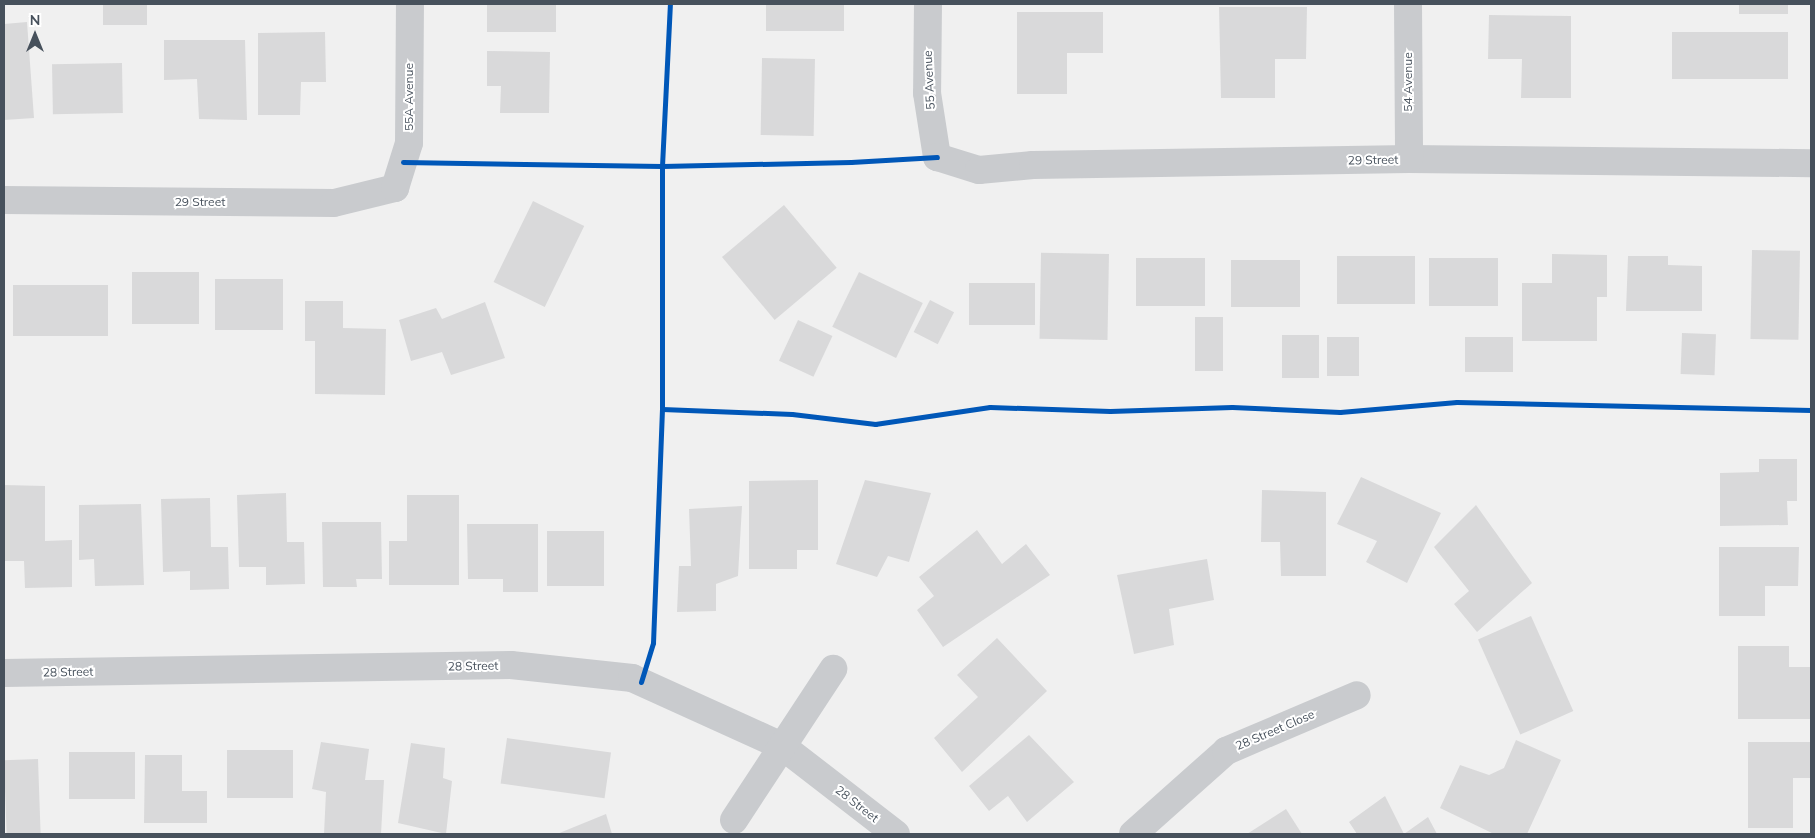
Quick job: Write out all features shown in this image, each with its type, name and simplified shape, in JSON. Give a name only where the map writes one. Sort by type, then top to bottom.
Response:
[{"type":"street","name":"55A Avenue","points":[[394,188],[409,143],[410,4]]},
{"type":"street","name":"55 Avenue","points":[[928,4],[928,93],[937,157]]},
{"type":"street","name":"54 Avenue","points":[[1408,4],[1409,160]]},
{"type":"street","name":"29 Street","points":[[937,157],[979,170],[1033,165],[1409,160],[1811,163]]},
{"type":"street","name":"29 Street","points":[[4,200],[334,203],[394,188]]},
{"type":"street","name":"28 Street","points":[[4,673],[511,665],[632,678],[782,746],[896,834]]},
{"type":"street","points":[[734,820],[833,669]]},
{"type":"street","name":"28 Street Close","points":[[1133,834],[1226,751],[1357,695]]},
{"type":"building","points":[[103,4],[147,4],[147,25],[103,25]]},
{"type":"building","points":[[487,4],[556,4],[556,32],[487,32]]},
{"type":"building","points":[[766,4],[844,4],[844,31],[766,31]]},
{"type":"building","points":[[1739,4],[1788,4],[1788,14],[1739,14]]},
{"type":"building","points":[[1219,7],[1307,7],[1306,59],[1275,59],[1275,98],[1221,98]]},
{"type":"building","points":[[1017,12],[1103,12],[1103,53],[1067,53],[1067,94],[1017,94]]},
{"type":"building","points":[[1489,15],[1571,16],[1571,98],[1521,98],[1522,59],[1488,59]]},
{"type":"building","points":[[27,22],[34,118],[4,120],[4,24]]},
{"type":"building","points":[[325,32],[326,82],[301,82],[300,115],[258,115],[258,33]]},
{"type":"building","points":[[1672,32],[1788,32],[1788,79],[1672,79]]},
{"type":"building","points":[[164,40],[245,40],[247,120],[199,119],[197,79],[164,80]]},
{"type":"building","points":[[487,51],[550,52],[549,113],[500,113],[501,86],[487,86]]},
{"type":"building","points":[[762,58],[815,59],[814,136],[761,135]]},
{"type":"building","points":[[122,63],[123,113],[53,114],[52,64]]},
{"type":"building","points":[[533,201],[584,226],[545,307],[494,282]]},
{"type":"building","points":[[784,205],[837,268],[775,320],[722,257]]},
{"type":"building","points":[[1752,250],[1800,251],[1798,340],[1750,339]]},
{"type":"building","points":[[1041,253],[1109,254],[1107,340],[1040,339]]},
{"type":"building","points":[[1552,254],[1607,255],[1607,297],[1597,297],[1597,341],[1522,341],[1522,283],[1552,283]]},
{"type":"building","points":[[1337,256],[1415,256],[1415,304],[1337,304]]},
{"type":"building","points":[[1628,256],[1668,256],[1668,265],[1702,266],[1702,311],[1626,311]]},
{"type":"building","points":[[1136,258],[1205,258],[1205,306],[1136,306]]},
{"type":"building","points":[[1429,258],[1498,258],[1498,306],[1429,306]]},
{"type":"building","points":[[1231,260],[1300,260],[1300,307],[1231,307]]},
{"type":"building","points":[[132,272],[199,272],[199,324],[132,324]]},
{"type":"building","points":[[859,272],[923,303],[896,358],[832,327]]},
{"type":"building","points":[[215,279],[283,279],[283,330],[215,330]]},
{"type":"building","points":[[969,283],[1035,283],[1035,325],[969,325]]},
{"type":"building","points":[[13,285],[108,285],[108,336],[13,336]]},
{"type":"building","points":[[930,300],[954,312],[938,344],[914,332]]},
{"type":"building","points":[[305,301],[343,301],[343,328],[386,329],[385,395],[315,394],[315,341],[305,341]]},
{"type":"building","points":[[485,302],[505,358],[451,375],[442,352],[411,361],[399,320],[436,308],[442,319]]},
{"type":"building","points":[[1195,317],[1223,317],[1223,371],[1195,371]]},
{"type":"building","points":[[798,320],[832,336],[813,377],[779,361]]},
{"type":"building","points":[[1682,333],[1716,334],[1715,375],[1681,374]]},
{"type":"building","points":[[1282,335],[1319,335],[1319,378],[1282,378]]},
{"type":"building","points":[[1327,337],[1359,337],[1359,376],[1327,376]]},
{"type":"building","points":[[1465,337],[1513,337],[1513,372],[1465,372]]},
{"type":"building","points":[[1759,459],[1797,459],[1797,501],[1787,501],[1788,525],[1720,526],[1720,473],[1759,472]]},
{"type":"building","points":[[1361,477],[1441,513],[1407,583],[1366,562],[1377,541],[1337,524]]},
{"type":"building","points":[[818,480],[818,550],[797,550],[797,569],[749,569],[749,481]]},
{"type":"building","points":[[865,480],[931,493],[909,562],[888,556],[877,577],[836,564]]},
{"type":"building","points":[[4,485],[45,486],[45,541],[72,540],[72,587],[25,588],[24,561],[4,561]]},
{"type":"building","points":[[1262,490],[1326,492],[1326,576],[1281,576],[1280,542],[1261,542]]},
{"type":"building","points":[[286,493],[287,542],[304,542],[305,584],[266,585],[266,567],[239,567],[237,495]]},
{"type":"building","points":[[407,495],[459,495],[459,585],[389,585],[389,541],[407,541]]},
{"type":"building","points":[[210,498],[211,547],[228,547],[229,589],[190,590],[190,571],[163,572],[161,499]]},
{"type":"building","points":[[141,504],[144,585],[95,586],[94,559],[79,560],[79,505]]},
{"type":"building","points":[[1476,505],[1532,583],[1477,632],[1454,604],[1469,591],[1434,547]]},
{"type":"building","points":[[742,506],[738,576],[716,584],[716,611],[677,612],[679,566],[691,566],[689,509]]},
{"type":"building","points":[[322,522],[381,522],[382,579],[356,579],[357,587],[323,587]]},
{"type":"building","points":[[467,524],[538,524],[538,592],[503,592],[503,579],[468,579]]},
{"type":"building","points":[[977,530],[1002,564],[1026,544],[1050,575],[943,647],[917,610],[934,596],[919,577]]},
{"type":"building","points":[[547,531],[604,531],[604,586],[547,586]]},
{"type":"building","points":[[1719,547],[1799,547],[1798,586],[1765,586],[1765,616],[1719,616]]},
{"type":"building","points":[[1207,559],[1214,600],[1169,609],[1174,645],[1134,654],[1117,575]]},
{"type":"building","points":[[1531,616],[1573,711],[1520,735],[1478,640]]},
{"type":"building","points":[[997,638],[1047,691],[962,772],[934,738],[978,697],[957,675]]},
{"type":"building","points":[[1738,646],[1789,646],[1789,667],[1810,667],[1810,719],[1738,719]]},
{"type":"building","points":[[1029,735],[1074,782],[1027,822],[1008,796],[989,811],[969,786]]},
{"type":"building","points":[[507,738],[611,753],[605,798],[501,784]]},
{"type":"building","points":[[1516,740],[1561,760],[1527,834],[1494,834],[1440,808],[1460,765],[1489,775],[1504,768]]},
{"type":"building","points":[[321,742],[369,749],[365,780],[384,780],[381,834],[324,834],[326,792],[312,789]]},
{"type":"building","points":[[1748,742],[1810,742],[1810,778],[1793,778],[1793,828],[1748,828]]},
{"type":"building","points":[[411,743],[445,748],[443,778],[452,781],[446,834],[398,823]]},
{"type":"building","points":[[227,750],[293,750],[293,798],[227,798]]},
{"type":"building","points":[[69,752],[135,752],[135,799],[69,799]]},
{"type":"building","points":[[145,755],[182,755],[182,791],[207,791],[207,823],[144,823]]},
{"type":"building","points":[[38,759],[41,834],[7,834],[4,760]]},
{"type":"building","points":[[1385,796],[1404,834],[1357,834],[1349,822]]},
{"type":"building","points":[[1286,809],[1302,834],[1247,834]]},
{"type":"building","points":[[606,814],[612,834],[557,834]]},
{"type":"building","points":[[1428,817],[1437,834],[1404,834]]},
{"type":"cycle path","points":[[641,682],[653,643],[662,409],[662,166],[670,4]]},
{"type":"cycle path","points":[[403,162],[662,166],[851,162],[937,157]]},
{"type":"cycle path","points":[[662,409],[792,414],[875,424],[990,407],[1110,411],[1232,407],[1340,412],[1457,402],[1811,410]]}]
